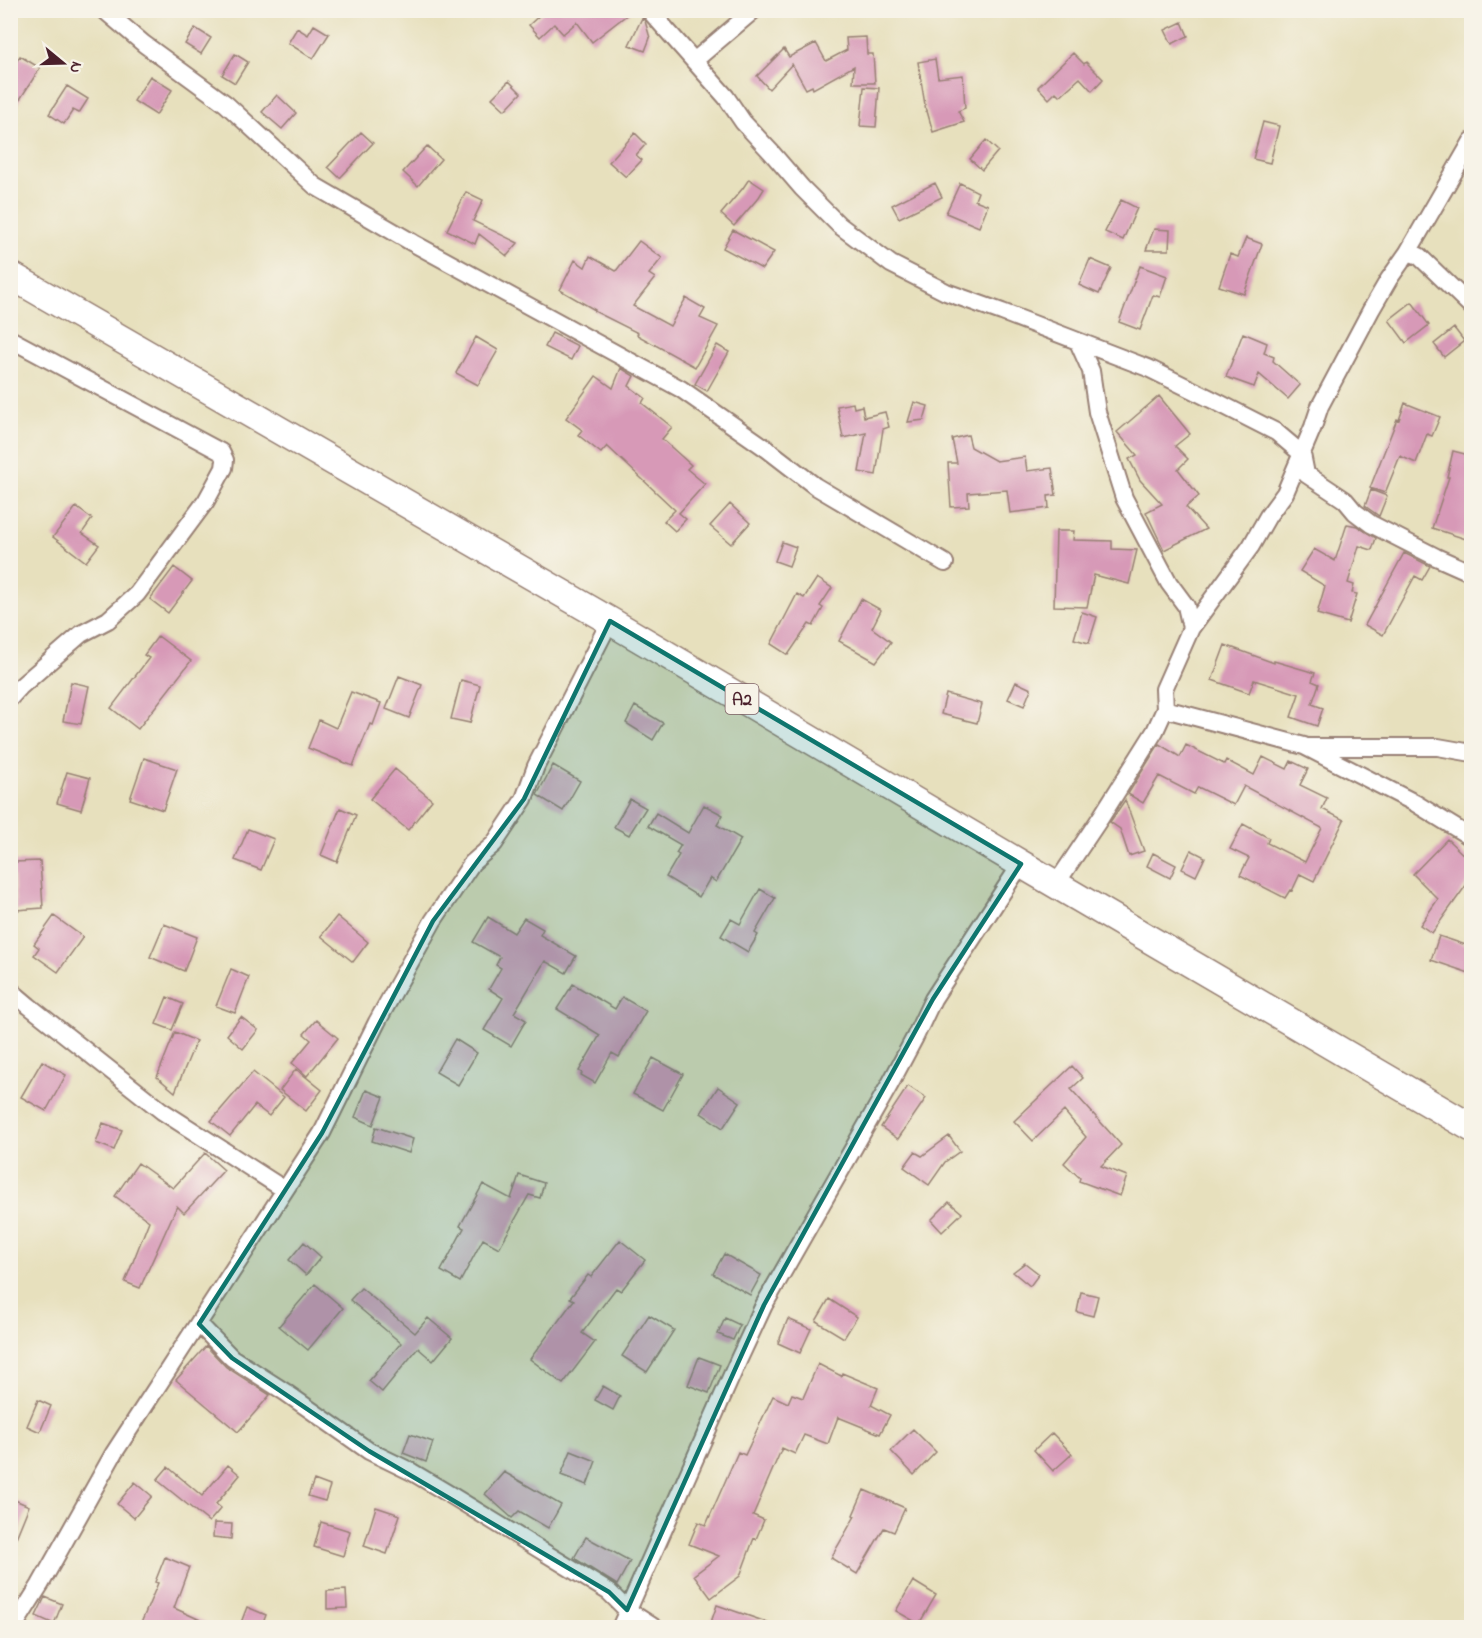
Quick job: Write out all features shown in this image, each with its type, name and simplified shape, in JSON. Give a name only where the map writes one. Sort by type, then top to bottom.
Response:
[{"type":"highway","name":"A2","points":[[10,275],[610,621],[1472,1128]]},
{"type":"street","points":[[104,10],[144,44],[225,104],[315,186],[681,389],[767,449],[815,486],[945,563]]},
{"type":"street","points":[[649,10],[802,188],[839,225],[891,264],[946,292],[1148,368],[1276,432],[1302,454],[1306,474],[1345,500],[1363,518],[1436,557],[1472,573]]},
{"type":"street","points":[[694,61],[754,10]]},
{"type":"street","points":[[1056,884],[1135,763],[1165,709],[1164,689],[1191,628],[1251,546],[1268,516],[1285,493],[1325,397],[1371,310],[1408,252],[1472,141]]},
{"type":"street","points":[[1408,252],[1419,256],[1472,308]]},
{"type":"street","points":[[10,339],[221,452],[225,460],[224,468],[206,501],[137,594],[108,620],[81,634],[10,698]]},
{"type":"street","points":[[1078,342],[1091,371],[1097,411],[1124,498],[1169,583],[1186,606],[1191,628]]},
{"type":"street","points":[[13,1628],[114,1454],[322,1133],[377,1022],[433,921],[472,863],[494,844],[525,799],[536,766],[610,621]]},
{"type":"street","points":[[1165,709],[1304,747],[1415,803],[1472,838]]},
{"type":"street","points":[[1304,747],[1438,747],[1472,753]]},
{"type":"street","points":[[620,1628],[765,1305],[900,1066],[933,999],[1021,864]]},
{"type":"street","points":[[10,990],[162,1111],[285,1190]]},
{"type":"street","points":[[199,1324],[232,1358],[369,1451],[412,1472],[609,1592],[627,1610],[655,1628]]},
{"type":"highlighted area","points":[[610,621],[1021,864],[933,999],[764,1305],[627,1610],[609,1592],[369,1451],[232,1358],[199,1324],[322,1133],[433,921],[524,799]]},
{"type":"building","points":[[542,10],[633,10],[592,42],[577,22],[563,34],[554,24],[540,37],[529,25],[543,12]]},
{"type":"building","points":[[642,18],[650,38],[645,51],[629,45]]},
{"type":"building","points":[[1182,22],[1188,36],[1172,44],[1165,30]]},
{"type":"building","points":[[314,25],[329,34],[313,59],[288,43],[297,28],[308,35]]},
{"type":"building","points":[[195,28],[211,38],[201,54],[185,44]]},
{"type":"building","points":[[866,37],[867,54],[873,54],[875,83],[853,83],[854,66],[813,89],[812,86],[806,89],[792,64],[769,89],[757,76],[784,49],[789,57],[816,43],[826,61],[847,50],[846,38]]},
{"type":"building","points":[[1073,53],[1103,79],[1092,91],[1080,78],[1060,96],[1056,92],[1049,99],[1038,87]]},
{"type":"building","points":[[235,54],[248,62],[235,83],[222,75]]},
{"type":"building","points":[[20,56],[40,68],[10,115],[10,71]]},
{"type":"building","points":[[935,59],[938,78],[963,75],[965,108],[958,111],[964,122],[933,132],[926,111],[918,62]]},
{"type":"building","points":[[150,76],[172,90],[156,115],[134,101]]},
{"type":"building","points":[[509,81],[521,93],[505,110],[492,98]]},
{"type":"building","points":[[67,86],[88,99],[79,113],[73,110],[64,124],[49,114]]},
{"type":"building","points":[[864,87],[879,88],[876,127],[860,126]]},
{"type":"building","points":[[277,95],[296,113],[282,129],[262,112]]},
{"type":"building","points":[[1263,122],[1279,126],[1270,163],[1253,159]]},
{"type":"building","points":[[361,132],[373,143],[340,178],[328,167]]},
{"type":"building","points":[[635,133],[646,144],[636,155],[642,160],[626,177],[609,162]]},
{"type":"building","points":[[986,140],[998,151],[982,170],[970,159]]},
{"type":"building","points":[[427,146],[441,159],[418,186],[403,172]]},
{"type":"building","points":[[749,179],[764,189],[734,226],[721,214]]},
{"type":"building","points":[[935,183],[942,197],[899,218],[892,205]]},
{"type":"building","points":[[960,183],[978,192],[975,200],[988,205],[979,227],[946,213]]},
{"type":"building","points":[[466,192],[483,200],[473,221],[518,243],[507,256],[479,234],[475,244],[447,230]]},
{"type":"building","points":[[1121,200],[1137,208],[1123,240],[1105,232]]},
{"type":"building","points":[[1154,229],[1170,230],[1169,250],[1146,250]]},
{"type":"building","points":[[733,230],[774,252],[762,269],[723,248]]},
{"type":"building","points":[[1246,238],[1262,244],[1244,294],[1219,286],[1230,254],[1238,257]]},
{"type":"building","points":[[639,241],[662,258],[649,274],[655,278],[633,306],[670,326],[686,298],[705,309],[700,318],[718,326],[695,367],[560,290],[575,260],[585,267],[590,256],[616,271]]},
{"type":"building","points":[[1090,259],[1111,268],[1099,294],[1079,285]]},
{"type":"building","points":[[1140,266],[1167,276],[1160,297],[1153,295],[1140,330],[1119,322]]},
{"type":"building","points":[[1412,302],[1429,325],[1406,343],[1389,320]]},
{"type":"building","points":[[1454,328],[1464,341],[1444,357],[1434,344]]},
{"type":"building","points":[[552,333],[578,346],[571,360],[545,347]]},
{"type":"building","points":[[1243,333],[1267,343],[1264,353],[1274,357],[1273,361],[1300,385],[1288,399],[1259,374],[1254,387],[1226,377]]},
{"type":"building","points":[[476,337],[498,350],[478,385],[456,373]]},
{"type":"building","points":[[717,345],[729,352],[707,391],[695,384]]},
{"type":"building","points":[[621,368],[634,376],[629,386],[645,398],[642,403],[672,427],[662,439],[691,465],[687,469],[705,484],[679,513],[686,519],[675,531],[664,521],[675,510],[607,446],[601,453],[578,435],[582,430],[566,418],[596,376],[613,388]]},
{"type":"building","points":[[1159,396],[1190,434],[1175,446],[1188,459],[1178,469],[1199,496],[1186,507],[1206,529],[1164,550],[1146,512],[1162,504],[1140,480],[1129,459],[1137,455],[1117,432]]},
{"type":"building","points":[[914,402],[928,406],[924,420],[908,422]]},
{"type":"building","points":[[853,403],[854,408],[862,406],[864,417],[885,412],[889,427],[883,429],[876,475],[859,472],[866,433],[843,438],[837,406]]},
{"type":"building","points":[[1405,403],[1440,417],[1432,436],[1427,434],[1416,463],[1400,456],[1385,493],[1370,488]]},
{"type":"building","points":[[968,435],[971,447],[996,461],[1025,457],[1027,471],[1052,468],[1056,495],[1048,496],[1049,508],[1010,513],[1007,490],[968,493],[969,506],[951,507],[948,463],[957,463],[952,439]]},
{"type":"building","points":[[1453,451],[1469,455],[1468,462],[1472,463],[1472,541],[1432,528],[1449,477],[1447,477]]},
{"type":"building","points":[[1371,490],[1387,496],[1379,516],[1365,506]]},
{"type":"building","points":[[730,504],[750,523],[731,544],[710,526]]},
{"type":"building","points":[[76,507],[92,519],[82,533],[99,545],[86,562],[53,537]]},
{"type":"building","points":[[1347,524],[1357,526],[1376,538],[1372,550],[1359,546],[1348,583],[1354,585],[1352,593],[1357,594],[1348,623],[1317,614],[1325,586],[1300,571],[1314,549],[1335,561]]},
{"type":"building","points":[[1056,531],[1074,531],[1073,540],[1112,541],[1112,549],[1137,550],[1129,584],[1094,575],[1087,607],[1054,606]]},
{"type":"building","points":[[782,542],[796,547],[789,566],[775,561]]},
{"type":"building","points":[[1404,553],[1430,566],[1422,580],[1415,576],[1383,635],[1365,625]]},
{"type":"building","points":[[174,567],[192,581],[168,613],[150,599]]},
{"type":"building","points":[[817,578],[832,588],[820,606],[823,608],[813,626],[809,624],[788,655],[771,644],[797,594],[804,598]]},
{"type":"building","points":[[861,599],[881,610],[872,628],[891,642],[876,662],[839,641]]},
{"type":"building","points":[[1082,612],[1097,617],[1089,643],[1074,639]]},
{"type":"building","points":[[158,636],[191,661],[138,729],[111,708],[149,658],[144,655]]},
{"type":"building","points":[[1225,645],[1274,663],[1274,661],[1315,673],[1312,681],[1319,684],[1312,704],[1323,708],[1317,726],[1291,717],[1299,694],[1254,680],[1249,693],[1212,680]]},
{"type":"building","points":[[399,676],[422,685],[409,718],[386,709]]},
{"type":"building","points":[[461,680],[480,685],[470,723],[451,719]]},
{"type":"building","points":[[71,682],[89,686],[81,724],[63,721]]},
{"type":"building","points":[[1016,682],[1031,689],[1024,706],[1008,699]]},
{"type":"building","points":[[351,692],[381,703],[353,766],[308,748],[319,720],[336,728]]},
{"type":"building","points":[[946,694],[982,704],[977,723],[941,714]]},
{"type":"building","points":[[635,706],[663,723],[653,740],[626,723]]},
{"type":"building","points":[[1159,744],[1180,757],[1186,745],[1224,764],[1226,760],[1254,775],[1263,757],[1287,769],[1291,761],[1308,769],[1300,785],[1327,798],[1322,809],[1344,820],[1314,881],[1300,874],[1292,891],[1290,890],[1285,898],[1240,875],[1249,858],[1230,849],[1243,824],[1269,838],[1267,843],[1305,862],[1322,828],[1244,786],[1234,805],[1198,787],[1194,794],[1159,776],[1143,803],[1128,794]]},
{"type":"building","points":[[144,758],[177,769],[163,810],[130,799]]},
{"type":"building","points":[[553,765],[580,781],[563,811],[537,795]]},
{"type":"building","points":[[395,769],[432,800],[408,830],[370,799]]},
{"type":"building","points":[[67,772],[90,778],[81,810],[57,803]]},
{"type":"building","points":[[630,799],[646,808],[629,835],[614,827]]},
{"type":"building","points":[[1125,800],[1144,851],[1129,856],[1120,829],[1110,822]]},
{"type":"building","points":[[704,805],[723,815],[717,825],[741,839],[716,882],[710,878],[699,897],[666,877],[679,855],[676,853],[681,845],[648,826],[656,813],[688,833]]},
{"type":"building","points":[[340,808],[356,815],[337,862],[321,855]]},
{"type":"building","points":[[248,829],[274,839],[261,870],[235,860]]},
{"type":"building","points":[[1447,839],[1472,863],[1472,877],[1432,933],[1420,925],[1438,899],[1413,874]]},
{"type":"building","points":[[1191,850],[1205,857],[1196,876],[1182,869]]},
{"type":"building","points":[[1153,853],[1176,865],[1170,878],[1147,866]]},
{"type":"building","points":[[40,861],[43,908],[16,910],[13,862]]},
{"type":"building","points":[[760,889],[775,898],[755,933],[758,935],[748,952],[721,936],[731,919],[740,924]]},
{"type":"building","points":[[54,916],[83,937],[58,972],[34,955],[39,948],[34,944]]},
{"type":"building","points":[[337,916],[368,942],[353,962],[321,936]]},
{"type":"building","points":[[488,917],[514,933],[524,918],[543,929],[540,935],[576,956],[566,973],[545,961],[514,1013],[526,1020],[511,1046],[484,1030],[503,998],[489,989],[501,968],[496,965],[500,957],[473,942]]},
{"type":"building","points":[[164,924],[197,937],[184,971],[150,957]]},
{"type":"building","points":[[1439,936],[1472,947],[1472,974],[1431,960]]},
{"type":"building","points":[[231,969],[249,977],[235,1013],[216,1006]]},
{"type":"building","points":[[573,984],[615,1009],[622,997],[646,1011],[619,1057],[612,1053],[595,1083],[581,1075],[579,1071],[600,1035],[557,1009]]},
{"type":"building","points":[[167,997],[183,1004],[172,1030],[156,1024]]},
{"type":"building","points":[[241,1017],[258,1030],[243,1049],[227,1035]]},
{"type":"building","points":[[316,1020],[338,1038],[307,1076],[292,1063],[311,1040],[304,1034]]},
{"type":"building","points":[[175,1032],[196,1041],[175,1092],[157,1077]]},
{"type":"building","points":[[455,1039],[477,1053],[458,1085],[436,1072]]},
{"type":"building","points":[[653,1058],[683,1074],[663,1110],[633,1094]]},
{"type":"building","points":[[42,1061],[66,1075],[46,1111],[21,1097]]},
{"type":"building","points":[[1072,1066],[1083,1078],[1071,1089],[1121,1145],[1101,1166],[1127,1176],[1120,1196],[1079,1181],[1080,1178],[1064,1163],[1086,1137],[1064,1111],[1033,1141],[1014,1121]]},
{"type":"building","points":[[296,1069],[322,1090],[306,1111],[280,1090]]},
{"type":"building","points":[[253,1072],[284,1097],[269,1116],[255,1105],[230,1136],[211,1121]]},
{"type":"building","points":[[908,1086],[926,1098],[898,1139],[881,1127]]},
{"type":"building","points":[[718,1087],[740,1102],[723,1128],[701,1113]]},
{"type":"building","points":[[366,1090],[384,1097],[373,1125],[355,1117]]},
{"type":"building","points":[[103,1123],[122,1130],[114,1150],[96,1143]]},
{"type":"building","points":[[376,1127],[413,1139],[409,1153],[372,1141]]},
{"type":"building","points":[[949,1136],[960,1151],[945,1162],[929,1185],[904,1167],[915,1152],[922,1156]]},
{"type":"building","points":[[205,1153],[224,1170],[184,1213],[177,1206],[140,1288],[125,1282],[149,1221],[115,1196],[138,1163],[173,1188]]},
{"type":"building","points":[[519,1175],[544,1183],[540,1198],[529,1195],[499,1248],[483,1239],[460,1282],[441,1271],[464,1228],[460,1226],[483,1184],[511,1199]]},
{"type":"building","points":[[949,1202],[962,1213],[942,1232],[931,1220]]},
{"type":"building","points":[[620,1240],[645,1260],[621,1291],[616,1288],[582,1333],[595,1342],[563,1384],[530,1359],[574,1300],[570,1298],[588,1275],[591,1277]]},
{"type":"building","points":[[304,1242],[321,1257],[306,1275],[289,1260]]},
{"type":"building","points":[[724,1254],[761,1275],[750,1295],[713,1274]]},
{"type":"building","points":[[1025,1263],[1039,1274],[1030,1286],[1013,1272]]},
{"type":"building","points":[[315,1284],[343,1308],[308,1350],[279,1326]]},
{"type":"building","points":[[361,1288],[415,1333],[428,1318],[452,1338],[433,1361],[418,1348],[382,1392],[369,1381],[401,1343],[350,1300]]},
{"type":"building","points":[[1081,1292],[1098,1296],[1093,1316],[1077,1312]]},
{"type":"building","points":[[829,1299],[857,1317],[844,1338],[816,1321]]},
{"type":"building","points":[[649,1315],[674,1330],[647,1372],[622,1356]]},
{"type":"building","points":[[725,1318],[740,1325],[733,1340],[718,1334]]},
{"type":"building","points":[[788,1319],[811,1329],[800,1353],[778,1343]]},
{"type":"building","points":[[206,1346],[226,1367],[270,1395],[238,1432],[176,1380]]},
{"type":"building","points":[[699,1357],[720,1365],[709,1393],[688,1385]]},
{"type":"building","points":[[818,1364],[841,1376],[842,1373],[878,1388],[871,1405],[890,1415],[880,1434],[838,1417],[828,1444],[804,1435],[795,1454],[782,1448],[753,1515],[764,1520],[756,1539],[754,1538],[740,1576],[711,1598],[694,1575],[719,1556],[689,1544],[698,1522],[706,1525],[738,1452],[745,1455],[773,1396],[788,1403],[792,1394],[803,1398]]},
{"type":"building","points":[[603,1386],[620,1396],[613,1410],[595,1400]]},
{"type":"building","points":[[38,1400],[51,1406],[40,1432],[27,1426]]},
{"type":"building","points":[[913,1429],[936,1452],[914,1475],[891,1451]]},
{"type":"building","points":[[1052,1433],[1072,1454],[1053,1471],[1034,1450]]},
{"type":"building","points":[[410,1434],[433,1442],[426,1462],[403,1453]]},
{"type":"building","points":[[571,1451],[596,1461],[587,1485],[561,1475]]},
{"type":"building","points":[[228,1465],[240,1475],[216,1504],[221,1508],[209,1522],[157,1480],[168,1467],[202,1496]]},
{"type":"building","points":[[504,1472],[561,1505],[548,1528],[519,1511],[512,1518],[485,1494]]},
{"type":"building","points":[[314,1480],[330,1486],[325,1501],[308,1496]]},
{"type":"building","points":[[135,1482],[152,1496],[134,1518],[117,1504]]},
{"type":"building","points":[[864,1490],[905,1508],[894,1532],[884,1528],[857,1574],[831,1558],[855,1516],[853,1515]]},
{"type":"building","points":[[10,1498],[29,1506],[11,1550],[10,1550]]},
{"type":"building","points":[[376,1507],[400,1515],[387,1554],[364,1546]]},
{"type":"building","points":[[321,1522],[350,1531],[343,1556],[314,1547]]},
{"type":"building","points":[[214,1523],[232,1524],[231,1539],[213,1537]]},
{"type":"building","points":[[586,1537],[630,1561],[617,1585],[574,1558]]},
{"type":"building","points":[[165,1557],[189,1567],[174,1608],[218,1628],[139,1628],[158,1583],[155,1582]]},
{"type":"building","points":[[913,1581],[936,1595],[919,1624],[896,1611]]},
{"type":"building","points":[[346,1590],[347,1608],[327,1609],[327,1591]]},
{"type":"building","points":[[45,1597],[62,1604],[54,1624],[36,1616]]},
{"type":"building","points":[[717,1605],[775,1625],[775,1628],[709,1628]]},
{"type":"building","points":[[247,1607],[266,1615],[261,1628],[239,1628]]}]
